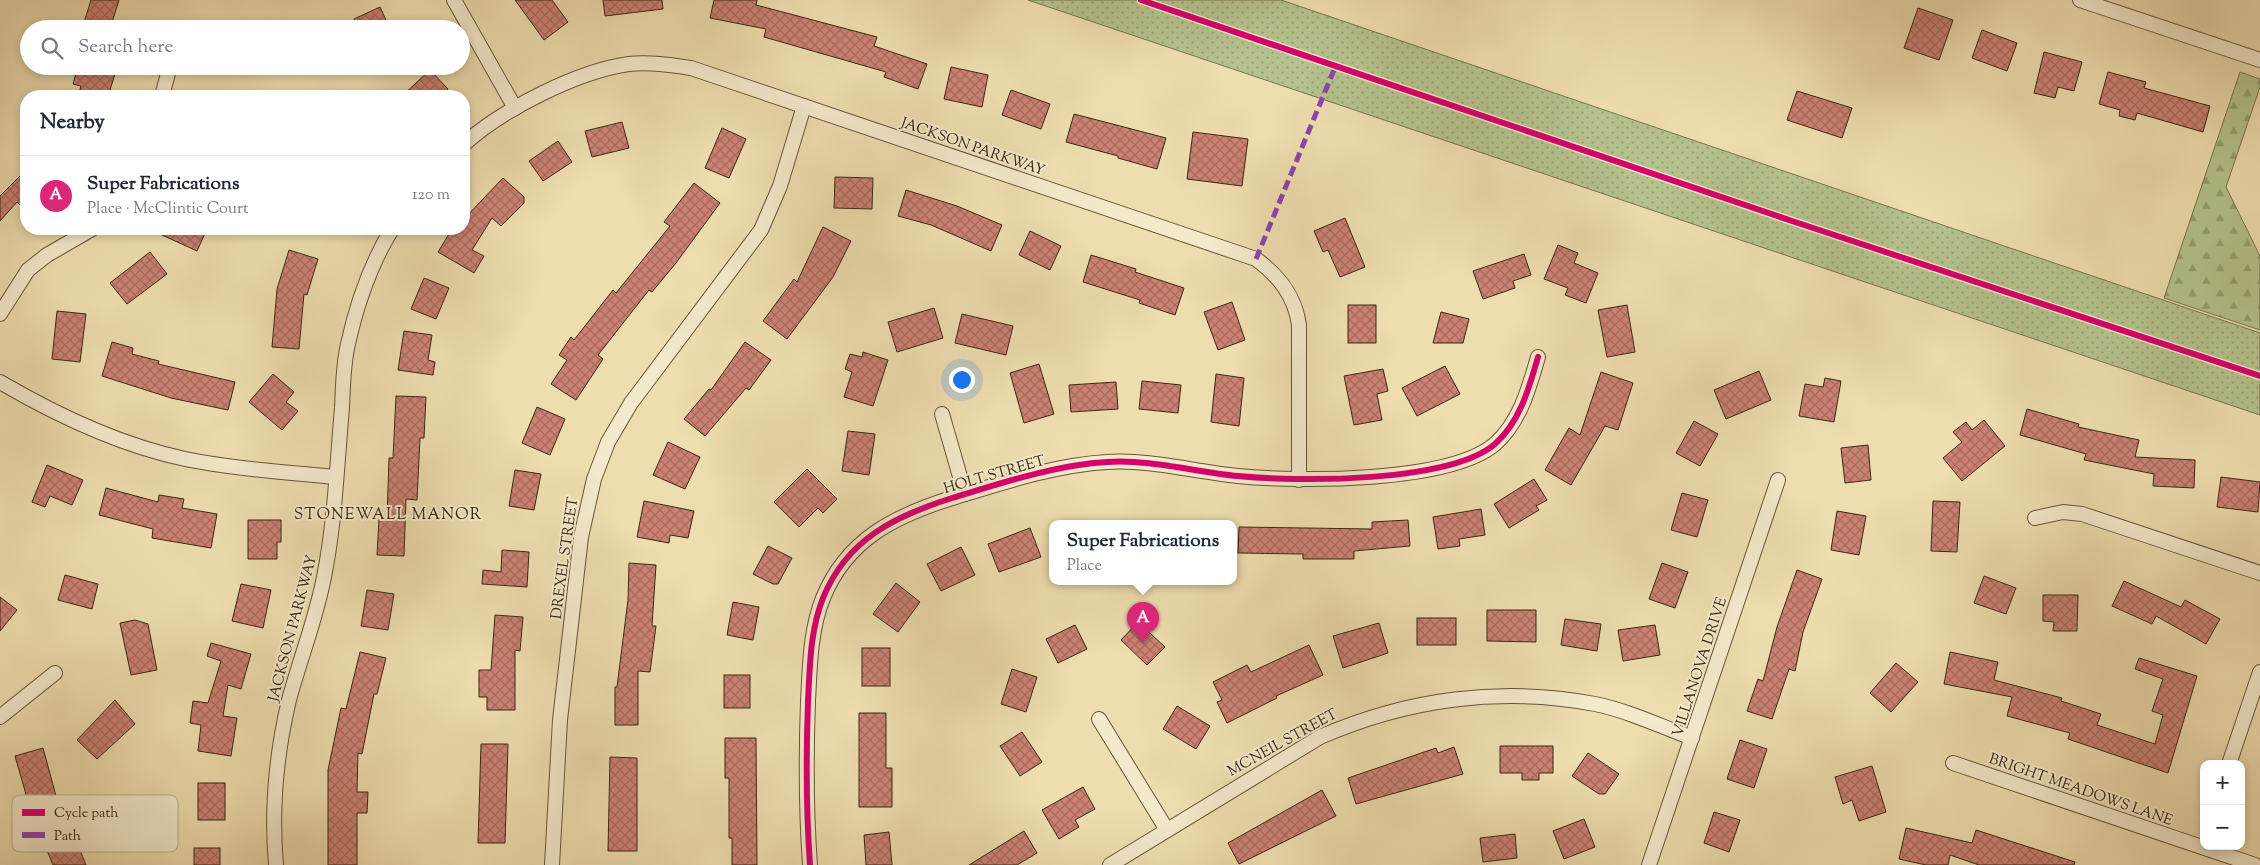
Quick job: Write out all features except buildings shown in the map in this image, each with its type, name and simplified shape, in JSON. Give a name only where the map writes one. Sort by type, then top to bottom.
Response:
[{"type":"street","points":[[454,0],[465,20]]},
{"type":"street","points":[[2080,0],[2260,60]]},
{"type":"street","points":[[470,28],[515,108]]},
{"type":"street","name":"JACKSON PARKWAY","points":[[470,140],[515,108],[552,89],[600,70],[629,64],[659,63],[691,68],[1256,259],[1272,271],[1287,289],[1297,312],[1299,325],[1299,480]]},
{"type":"street","points":[[164,90],[168,75]]},
{"type":"street","name":"DREXEL STREET","points":[[552,865],[560,720],[581,537],[594,479],[608,442],[631,403],[751,246],[780,186],[804,106]]},
{"type":"street","points":[[0,314],[28,270],[47,255],[82,235]]},
{"type":"street","name":"JACKSON PARKWAY","points":[[276,865],[273,806],[279,750],[290,699],[312,627],[324,579],[331,537],[347,346],[369,271],[375,256],[388,235]]},
{"type":"street","name":"HOLT STREET","points":[[810,865],[805,775],[812,636],[822,600],[830,583],[845,561],[879,528],[922,508],[965,494],[1060,468],[1107,462],[1134,462],[1238,476],[1299,480],[1383,476],[1436,468],[1476,457],[1496,443],[1514,422],[1528,391],[1538,357]]},
{"type":"street","points":[[0,382],[53,413],[94,431],[150,450],[226,466],[336,477]]},
{"type":"street","points":[[942,414],[965,494]]},
{"type":"street","name":"VILLANOVA DRIVE","points":[[1649,865],[1778,480]]},
{"type":"street","points":[[2035,518],[2062,512],[2082,514],[2260,573]]},
{"type":"street","points":[[2230,760],[2260,672]]},
{"type":"street","points":[[0,717],[56,673]]},
{"type":"street","name":"MCNEIL STREET","points":[[1110,865],[1320,737],[1352,723],[1400,708],[1463,697],[1532,696],[1596,704],[1633,715],[1692,738]]},
{"type":"street","points":[[1099,719],[1167,830]]},
{"type":"street","name":"BRIGHT MEADOWS LANE","points":[[1952,763],[2200,842]]},
{"type":"street","name":"BRIGHT MEADOWS LANE","points":[[2220,850],[2255,865]]},
{"type":"green space","points":[[1028,0],[1281,0],[2260,333],[2260,415]]},
{"type":"green space","points":[[2240,72],[2260,79],[2260,87],[2226,187],[2260,256],[2260,330],[2164,298]]},
{"type":"marked path","points":[[1256,259],[1336,65]]},
{"type":"cycle path","points":[[1141,0],[1795,222],[2260,376]]},
{"type":"cycle path","points":[[810,865],[807,803],[807,722],[810,661],[815,623],[823,598],[833,578],[845,560],[859,545],[875,533],[911,513],[952,498],[1048,471],[1087,464],[1140,462],[1238,476],[1297,479],[1371,477],[1409,473],[1444,466],[1473,457],[1495,444],[1504,435],[1522,404],[1538,357]]},
{"type":"place","name":"Super Fabrications","points":[[1143,643]]},
{"type":"district","name":"STONEWALL MANOR","points":[[388,513]]}]
